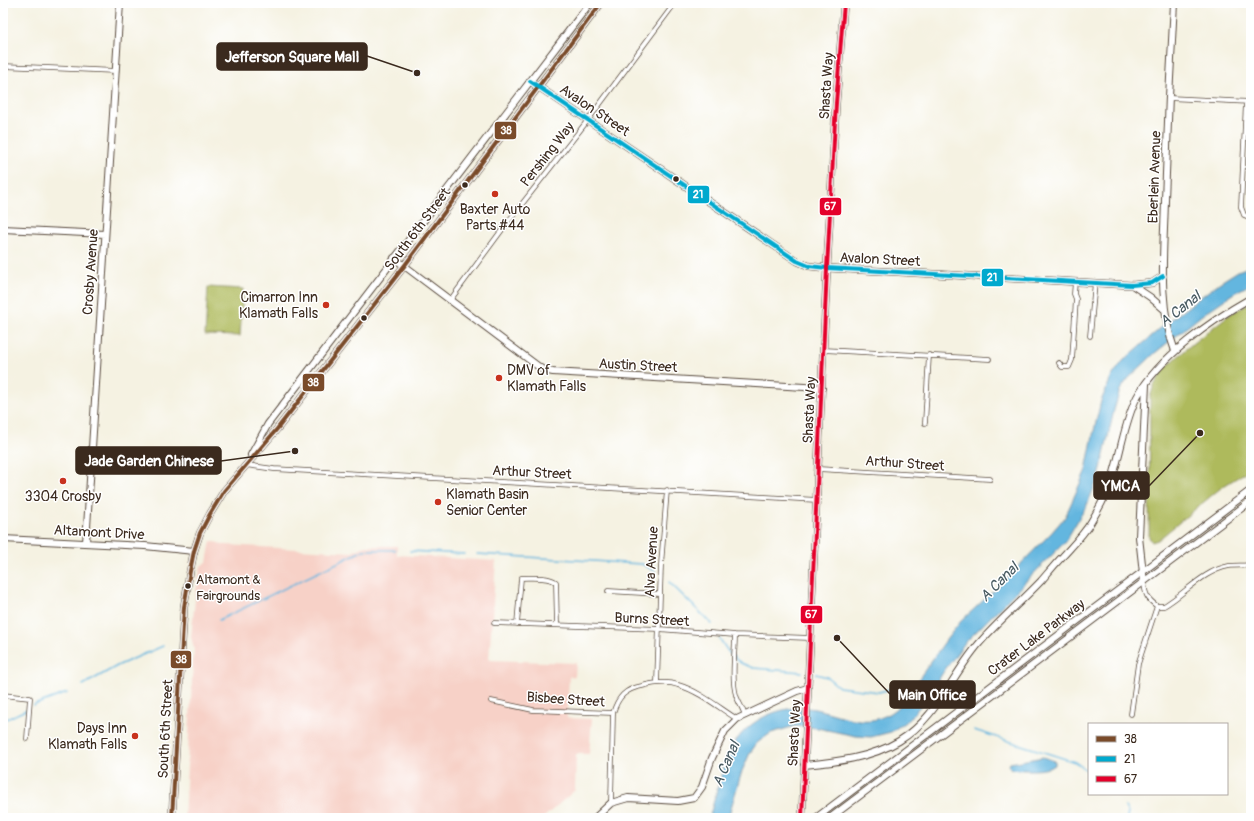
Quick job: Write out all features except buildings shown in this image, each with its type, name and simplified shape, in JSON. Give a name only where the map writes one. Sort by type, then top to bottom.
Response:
[{"type":"main road","name":"Crosby Avenue","points":[[86,543],[104,234],[120,3]]},
{"type":"main road","name":"South 6th Street","points":[[245,465],[268,424],[590,3]]},
{"type":"main road","name":"South 6th Street","points":[[172,818],[184,607],[194,551],[200,533],[210,514],[224,491],[277,429],[405,265],[601,3]]},
{"type":"main road","name":"Shasta Way","points":[[802,818],[827,268],[836,103],[844,3]]},
{"type":"main road","name":"Eberlein Avenue","points":[[1174,3],[1163,276],[1165,310],[1175,351]]},
{"type":"main road","name":"Avalon Street","points":[[530,81],[797,261],[809,266],[1132,285],[1152,283],[1163,276]]},
{"type":"main road","points":[[3,229],[104,234]]},
{"type":"main road","name":"Austin Street","points":[[394,258],[451,299],[543,370],[553,372],[822,388]]},
{"type":"main road","points":[[1132,285],[1150,297],[1165,310]]},
{"type":"main road","points":[[804,765],[833,762],[863,756],[881,750],[900,741],[928,715],[981,640],[1042,580],[1090,524],[1113,477],[1136,398],[1156,370],[1175,351],[1226,312],[1251,298]]},
{"type":"main road","points":[[1144,582],[1139,537],[1147,382]]},
{"type":"main road","name":"Crater Lake Parkway","points":[[816,818],[1251,490]]},
{"type":"main road","name":"Crater Lake Parkway","points":[[830,818],[1251,501]]},
{"type":"main road","name":"Altamont Drive","points":[[3,539],[145,546],[194,551]]},
{"type":"main road","points":[[595,818],[611,803],[628,798],[678,801],[694,798],[702,787],[712,758],[725,731],[737,719],[797,691],[808,688]]},
{"type":"street","name":"Pershing Way","points":[[451,299],[507,223],[588,120],[675,3]]},
{"type":"street","points":[[3,66],[116,71]]},
{"type":"street","points":[[1169,98],[1251,102]]},
{"type":"street","points":[[1246,102],[1241,207],[1244,216],[1251,218]]},
{"type":"street","points":[[1059,363],[1062,367],[1069,367],[1072,360],[1076,299],[1075,281]]},
{"type":"street","points":[[1090,336],[1095,282]]},
{"type":"street","points":[[824,350],[989,358]]},
{"type":"street","points":[[925,423],[928,355]]},
{"type":"street","name":"Arthur Street","points":[[245,465],[282,469],[667,490],[817,500]]},
{"type":"street","name":"Arthur Street","points":[[818,469],[990,479]]},
{"type":"street","name":"Alva Avenue","points":[[657,683],[660,594],[667,490]]},
{"type":"street","points":[[1144,582],[1145,594],[1149,600],[1157,606],[1164,606],[1206,574],[1230,566],[1251,565]]},
{"type":"street","points":[[517,624],[521,578],[548,579],[556,582],[558,625]]},
{"type":"street","points":[[608,591],[660,594]]},
{"type":"street","points":[[1131,714],[1138,664],[1157,606]]},
{"type":"street","name":"Burns Street","points":[[494,623],[659,629],[735,635],[810,638]]},
{"type":"street","points":[[735,635],[734,684],[736,696],[745,716]]},
{"type":"street","name":"Bisbee Street","points":[[491,701],[533,710],[613,713],[621,694],[636,687],[657,683],[678,684],[737,719]]},
{"type":"street","points":[[3,695],[30,698],[27,739]]},
{"type":"street","points":[[611,803],[613,713]]},
{"type":"shaded area","points":[[211,541],[226,545],[352,552],[365,546],[397,546],[397,555],[496,561],[489,660],[576,663],[575,676],[569,677],[567,718],[592,719],[589,754],[576,754],[575,790],[543,818],[184,818],[194,648],[191,637],[196,591],[201,566],[207,562]]},
{"type":"green space","points":[[208,287],[243,289],[240,336],[205,335]]},
{"type":"green space","points":[[1251,303],[1251,469],[1222,487],[1158,540],[1152,542],[1149,537],[1150,397],[1154,385],[1164,369],[1192,344],[1230,314]]},
{"type":"water","name":"A Canal","points":[[1251,266],[1251,284],[1234,293],[1202,315],[1155,353],[1128,379],[1120,390],[1114,410],[1100,473],[1087,505],[1065,542],[964,644],[944,671],[925,701],[908,720],[891,732],[871,737],[795,726],[771,733],[757,743],[750,753],[742,771],[728,818],[709,818],[728,756],[738,738],[756,721],[767,715],[791,708],[815,709],[849,718],[870,720],[880,718],[890,713],[901,704],[961,621],[999,586],[1065,517],[1086,470],[1101,401],[1112,376],[1123,361],[1163,326],[1219,283],[1238,271]]},
{"type":"water","points":[[1043,757],[1055,761],[1055,765],[1046,769],[1034,770],[1011,769],[1009,766],[1010,763]]},
{"type":"waterway","points":[[219,620],[364,550],[395,550]]},
{"type":"waterway","points":[[410,551],[464,554]]},
{"type":"waterway","points":[[477,554],[642,564],[655,571]]},
{"type":"waterway","points":[[669,582],[712,624]]},
{"type":"waterway","points":[[720,639],[734,658],[753,668],[802,672]]},
{"type":"waterway","points":[[83,685],[119,665],[163,646]]},
{"type":"waterway","points":[[816,674],[827,677],[839,687],[879,692],[898,687]]},
{"type":"waterway","points":[[34,705],[67,693]]},
{"type":"waterway","points":[[3,720],[26,710]]},
{"type":"waterway","points":[[974,730],[1075,762],[1088,771]]},
{"type":"waterway","points":[[1125,807],[1128,813],[1127,818]]},
{"type":"transit line","name":"38","points":[[172,818],[184,607],[194,551],[200,533],[210,514],[224,491],[277,429],[405,265],[601,3]]},
{"type":"transit line","name":"67","points":[[802,818],[827,268],[836,103],[844,3]]},
{"type":"transit line","name":"21","points":[[530,81],[797,261],[809,266],[1132,285],[1152,283],[1163,276]]},
{"type":"place","name":"Jefferson Square Mall","points":[[417,73]]},
{"type":"place","name":"Baxter Auto Parts #44","points":[[495,194]]},
{"type":"place","name":"Cimarron Inn Klamath Falls","points":[[326,305]]},
{"type":"place","name":"DMV of Klamath Falls","points":[[499,378]]},
{"type":"place","name":"YMCA","points":[[1200,433]]},
{"type":"place","name":"Jade Garden Chinese","points":[[295,451]]},
{"type":"place","name":"3304 Crosby","points":[[63,481]]},
{"type":"place","name":"Klamath Basin Senior Center","points":[[438,502]]},
{"type":"place","name":"Altamont & Fairgrounds","points":[[188,586]]},
{"type":"place","name":"Main Office","points":[[837,638]]},
{"type":"place","name":"Days Inn Klamath Falls","points":[[135,736]]}]
